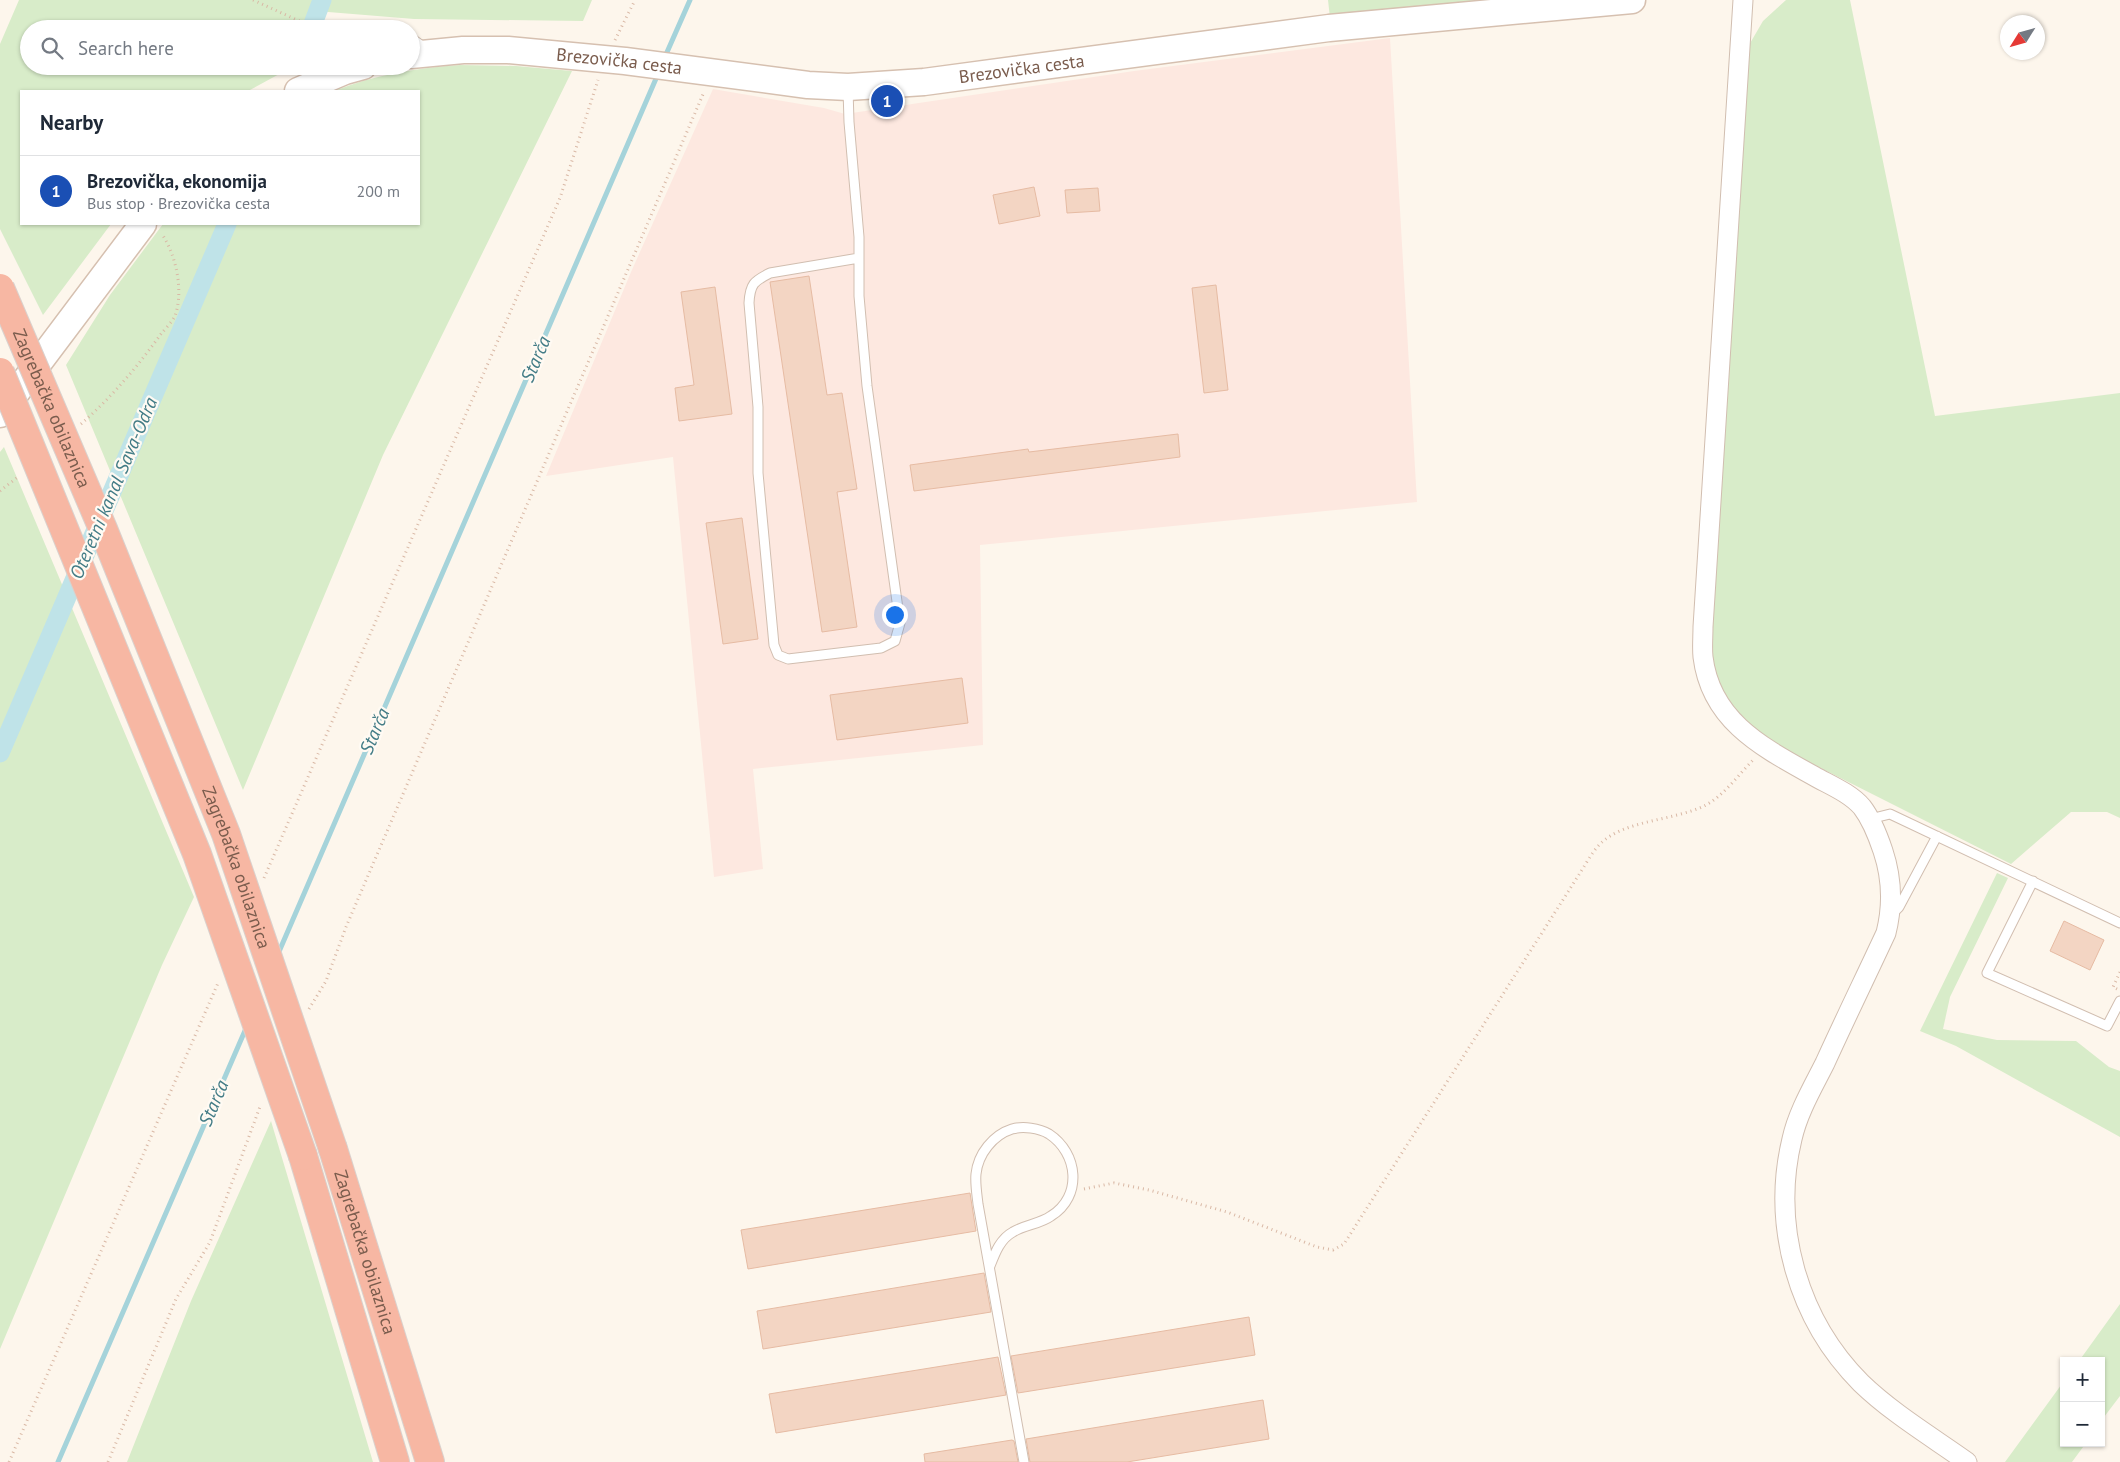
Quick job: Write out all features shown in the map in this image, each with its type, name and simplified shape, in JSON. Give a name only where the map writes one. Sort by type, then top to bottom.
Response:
[{"type":"highway","name":"Zagrebačka obilaznica","points":[[0,288],[103,529],[226,834],[334,1149],[430,1462]]},
{"type":"highway","name":"Zagrebačka obilaznica","points":[[0,372],[197,854],[303,1156],[395,1462]]},
{"type":"main road","name":"Brezovička cesta","points":[[420,48],[508,50],[615,60],[808,85],[848,86],[924,82],[1329,28],[1632,0]]},
{"type":"main road","points":[[300,90],[336,75]]},
{"type":"main road","points":[[0,414],[151,227]]},
{"type":"street","points":[[1743,0],[1703,627],[1703,657],[1709,682],[1723,709],[1737,726],[1764,748],[1845,793],[1861,806],[1870,819],[1887,863],[1891,889],[1891,916],[1886,933],[1803,1107],[1792,1139],[1786,1184],[1786,1232],[1794,1270],[1806,1300],[1817,1326],[1838,1357],[1862,1383],[1890,1407],[1967,1462]]},
{"type":"lane","points":[[848,86],[848,122],[860,238],[859,296],[867,386],[900,623],[895,641],[881,648],[788,659],[778,655],[773,636],[758,472],[758,407],[749,303],[750,289],[758,279],[770,273],[859,258]]},
{"type":"lane","points":[[1870,819],[1890,814],[2120,923]]},
{"type":"lane","points":[[1891,916],[1899,908],[1937,836]]},
{"type":"lane","points":[[2033,881],[1987,973],[2108,1026],[2120,1001]]},
{"type":"lane","points":[[990,1266],[998,1246],[1013,1232],[1052,1216],[1065,1204],[1072,1193],[1073,1173],[1068,1152],[1046,1132],[1030,1128],[1012,1129],[995,1138],[982,1154],[976,1174],[978,1204],[1024,1462]]},
{"type":"path","points":[[253,0],[295,20]]},
{"type":"path","points":[[263,881],[560,198],[615,60],[635,0]]},
{"type":"path","points":[[308,1011],[326,981],[350,918],[496,575],[703,72]]},
{"type":"path","points":[[75,429],[97,410],[150,350],[174,316],[179,295],[174,259],[151,227]]},
{"type":"path","points":[[0,491],[22,472]]},
{"type":"path","points":[[1072,1193],[1093,1186],[1114,1184],[1149,1190],[1227,1212],[1317,1247],[1333,1250],[1344,1244],[1574,881],[1600,844],[1617,831],[1680,815],[1706,806],[1725,790],[1764,748]]},
{"type":"path","points":[[2120,972],[2113,987],[2120,990]]},
{"type":"path","points":[[9,1462],[219,981]]},
{"type":"path","points":[[108,1462],[176,1299],[210,1242],[262,1103]]},
{"type":"shaded area","points":[[1390,38],[1417,502],[980,545],[983,745],[753,769],[763,869],[714,877],[673,457],[546,476],[631,272],[713,89],[824,108],[845,114],[1134,71]]},
{"type":"green space","points":[[19,0],[592,0],[583,21],[414,19],[316,11],[312,20],[20,20],[20,75],[277,75],[250,90],[20,90],[20,225],[110,225],[43,315],[0,229],[0,44]]},
{"type":"green space","points":[[1328,0],[1516,0],[1330,18]]},
{"type":"green space","points":[[1786,0],[1850,0],[1935,416],[2120,393],[2120,818],[2107,812],[2071,812],[2011,864],[1769,742],[1744,722],[1731,707],[1717,680],[1708,652],[1749,45],[1763,21]]},
{"type":"green space","points":[[460,65],[516,66],[572,71],[383,455],[243,790],[66,365],[110,295],[162,225],[420,225],[420,90],[336,90],[388,75],[420,75],[420,69]]},
{"type":"green space","points":[[4,447],[194,897],[162,965],[0,1349],[0,452]]},
{"type":"green space","points":[[1997,873],[2008,878],[1950,997],[1943,1029],[1997,1040],[2076,1041],[2109,1067],[2120,1071],[2120,1137],[1956,1046],[1920,1031]]},
{"type":"green space","points":[[271,1121],[373,1462],[127,1462],[191,1301]]},
{"type":"green space","points":[[2120,1304],[2120,1396],[2105,1416],[2105,1357],[2082,1357]]},
{"type":"green space","points":[[2060,1386],[2060,1447],[2083,1447],[2072,1462],[2005,1462]]},
{"type":"building","points":[[1034,187],[1040,216],[999,224],[993,195]]},
{"type":"building","points":[[1098,188],[1100,211],[1067,213],[1065,190]]},
{"type":"building","points":[[809,276],[827,395],[842,393],[857,489],[837,492],[857,627],[822,632],[770,282]]},
{"type":"building","points":[[1216,285],[1228,390],[1204,393],[1192,288]]},
{"type":"building","points":[[715,287],[732,414],[679,421],[675,388],[694,385],[681,292]]},
{"type":"building","points":[[1178,434],[1180,457],[914,491],[910,465],[1028,449],[1029,452]]},
{"type":"building","points":[[742,518],[758,639],[723,644],[706,523]]},
{"type":"building","points":[[962,678],[968,723],[837,740],[830,695]]},
{"type":"building","points":[[2064,921],[2104,940],[2090,970],[2050,951]]},
{"type":"building","points":[[970,1193],[976,1231],[748,1269],[741,1230]]},
{"type":"building","points":[[984,1273],[991,1312],[763,1349],[757,1311]]},
{"type":"building","points":[[1249,1317],[1255,1355],[1018,1393],[1011,1356]]},
{"type":"building","points":[[998,1357],[1006,1395],[776,1433],[769,1394]]},
{"type":"building","points":[[1263,1400],[1269,1439],[1127,1462],[1030,1462],[1026,1439]]},
{"type":"building","points":[[1014,1441],[1018,1462],[925,1462],[924,1454]]},
{"type":"waterway","name":"Oteretni kanal Sava-Odra","points":[[314,20],[322,0]]},
{"type":"waterway","name":"Starča","points":[[664,59],[690,0]]},
{"type":"waterway","name":"Starča","points":[[278,954],[658,74]]},
{"type":"waterway","name":"Oteretni kanal Sava-Odra","points":[[0,753],[227,225]]},
{"type":"waterway","name":"Starča","points":[[58,1462],[247,1026]]},
{"type":"place","name":"Brezovička, ekonomija","points":[[887,101]]}]
